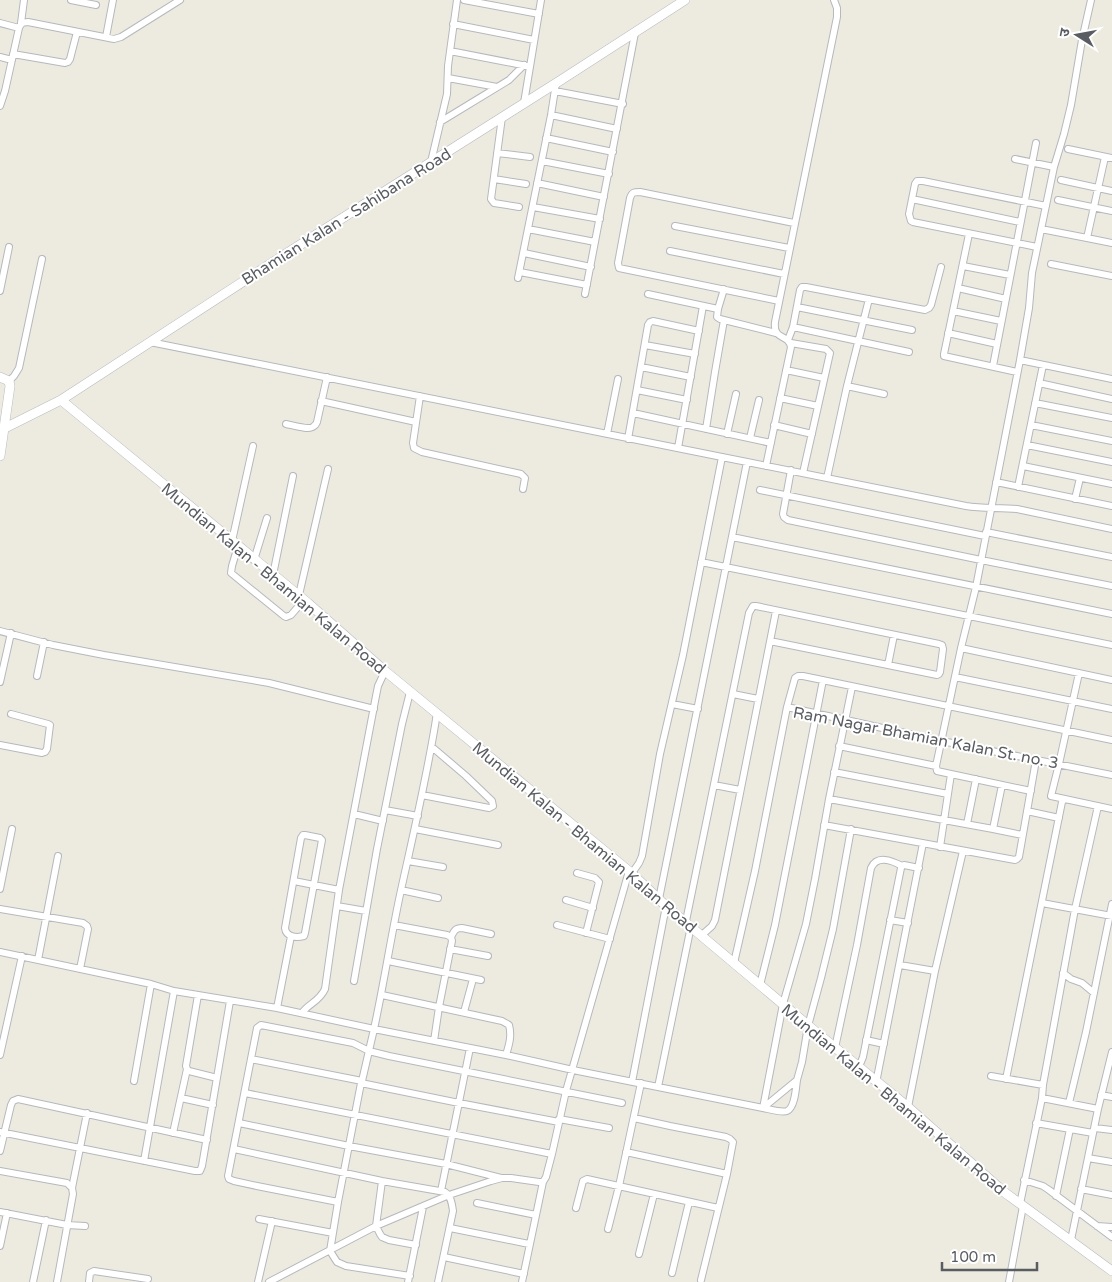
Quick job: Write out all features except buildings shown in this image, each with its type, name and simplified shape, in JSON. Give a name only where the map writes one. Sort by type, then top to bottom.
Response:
[{"type":"street","points":[[0,106],[2,91],[20,26],[24,0]]},
{"type":"street","points":[[71,0],[96,5]]},
{"type":"street","points":[[106,38],[113,0]]},
{"type":"street","points":[[20,26],[23,22],[28,22],[114,39],[180,0]]},
{"type":"street","points":[[431,162],[447,94],[450,50],[457,0]]},
{"type":"street","points":[[464,0],[538,14]]},
{"type":"street","points":[[524,103],[527,66],[541,0]]},
{"type":"street","name":"Bhamian Kalan - Sahibana Road","points":[[3,426],[61,400],[284,254],[524,103],[556,87],[685,0]]},
{"type":"street","points":[[776,333],[774,328],[789,248],[837,17],[837,8],[834,0]]},
{"type":"street","points":[[1031,791],[937,771],[936,766],[976,587],[1018,372],[1037,247],[1054,167],[1071,105],[1091,0]]},
{"type":"street","points":[[0,23],[20,26]]},
{"type":"street","points":[[453,24],[534,40]]},
{"type":"street","points":[[0,57],[68,62],[77,32]]},
{"type":"street","points":[[585,294],[635,33]]},
{"type":"street","points":[[450,50],[527,66]]},
{"type":"street","points":[[440,122],[527,66]]},
{"type":"street","points":[[448,78],[497,87]]},
{"type":"street","points":[[587,285],[519,275],[556,87],[622,104]]},
{"type":"street","points":[[551,115],[618,129]]},
{"type":"street","points":[[502,117],[492,201],[519,207]]},
{"type":"street","points":[[546,138],[613,152]]},
{"type":"street","points":[[993,366],[1036,143]]},
{"type":"street","points":[[1068,149],[1109,157],[1098,188],[1087,238]]},
{"type":"street","points":[[497,153],[530,158]]},
{"type":"street","points":[[1014,158],[1054,167]]},
{"type":"street","points":[[542,161],[609,174]]},
{"type":"street","points":[[494,179],[526,184]]},
{"type":"street","points":[[1061,180],[1112,191]]},
{"type":"street","points":[[1037,247],[911,221],[909,214],[915,184],[919,181],[1046,206]]},
{"type":"street","points":[[537,184],[604,197]]},
{"type":"street","points":[[779,301],[620,268],[618,262],[632,194],[635,192],[794,223]]},
{"type":"street","points":[[912,199],[1020,222]]},
{"type":"street","points":[[1058,200],[1112,211]]},
{"type":"street","points":[[533,207],[600,219]]},
{"type":"street","points":[[675,226],[789,248]]},
{"type":"street","points":[[528,229],[595,242]]},
{"type":"street","points":[[1041,229],[1112,243]]},
{"type":"street","points":[[970,234],[944,356],[1018,372]]},
{"type":"street","points":[[0,291],[9,247]]},
{"type":"street","points":[[670,251],[784,274]]},
{"type":"street","points":[[524,252],[591,267]]},
{"type":"street","points":[[0,456],[10,386],[4,379],[14,376],[19,368],[42,259]]},
{"type":"street","points":[[1050,264],[1112,276]]},
{"type":"street","points":[[962,266],[1010,276]]},
{"type":"street","points":[[766,466],[792,347],[789,341],[802,287],[925,310],[931,305],[941,267]]},
{"type":"street","points":[[958,288],[1006,298]]},
{"type":"street","points":[[724,289],[718,309],[717,317],[720,319],[776,333],[789,341],[828,350],[829,356],[803,473]]},
{"type":"street","points":[[648,294],[718,309]]},
{"type":"street","points":[[827,478],[847,386],[869,299]]},
{"type":"street","points":[[678,448],[703,306]]},
{"type":"street","points":[[797,306],[912,330]]},
{"type":"street","points":[[953,311],[1001,321]]},
{"type":"street","points":[[706,429],[724,320]]},
{"type":"street","points":[[628,438],[648,325],[653,321],[699,331]]},
{"type":"street","points":[[793,327],[909,352]]},
{"type":"street","points":[[948,333],[997,344]]},
{"type":"street","points":[[150,342],[966,506],[1016,509],[1112,529]]},
{"type":"street","points":[[645,344],[695,354]]},
{"type":"street","points":[[1020,360],[1112,379]]},
{"type":"street","points":[[1018,487],[1043,365]]},
{"type":"street","points":[[641,367],[691,377]]},
{"type":"street","points":[[786,370],[824,378]]},
{"type":"street","points":[[286,424],[307,428],[314,426],[327,377]]},
{"type":"street","points":[[607,434],[618,379]]},
{"type":"street","points":[[1039,383],[1112,399]]},
{"type":"street","points":[[847,386],[884,394]]},
{"type":"street","points":[[637,390],[687,400]]},
{"type":"street","points":[[727,434],[736,394]]},
{"type":"street","points":[[420,396],[413,443],[414,448],[521,474],[525,478],[523,489]]},
{"type":"street","points":[[780,398],[818,406]]},
{"type":"street","name":"Mundian Kalan - Bhamian Kalan Road","points":[[61,400],[301,597],[410,692],[630,872],[666,906],[876,1083],[908,1107],[969,1162],[1021,1205],[1112,1271]]},
{"type":"street","points":[[750,438],[759,400]]},
{"type":"street","points":[[321,401],[416,422]]},
{"type":"street","points":[[1035,403],[1112,418]]},
{"type":"street","points":[[633,413],[771,443]]},
{"type":"street","points":[[774,425],[812,434]]},
{"type":"street","points":[[1031,425],[1112,441]]},
{"type":"street","points":[[1027,445],[1112,462]]},
{"type":"street","points":[[253,446],[231,573],[284,616],[289,616],[301,597],[328,469]]},
{"type":"street","points":[[522,1282],[529,1244],[566,1091],[622,894],[630,872],[639,864],[642,856],[660,754],[683,655],[722,457]]},
{"type":"street","points":[[659,899],[747,462]]},
{"type":"street","points":[[1023,466],[1112,484]]},
{"type":"street","points":[[791,470],[783,514],[788,520],[1112,586]]},
{"type":"street","points":[[273,575],[294,476]]},
{"type":"street","points":[[1074,499],[1080,478]]},
{"type":"street","points":[[996,482],[1112,506]]},
{"type":"street","points":[[760,490],[1112,557]]},
{"type":"street","points":[[254,560],[267,518]]},
{"type":"street","points":[[732,537],[1112,614]]},
{"type":"street","points":[[701,562],[1112,645]]},
{"type":"street","points":[[658,1087],[714,785],[751,609],[753,606],[756,606],[894,634],[942,645],[943,650],[940,672],[938,675],[935,675],[770,641]]},
{"type":"street","points":[[702,935],[712,926],[715,920],[776,611]]},
{"type":"street","points":[[0,631],[104,655],[269,683],[374,709]]},
{"type":"street","points":[[0,682],[11,634]]},
{"type":"street","points":[[888,665],[894,634]]},
{"type":"street","points":[[37,676],[44,642]]},
{"type":"street","points":[[961,648],[1112,680]]},
{"type":"street","points":[[302,1013],[305,1008],[322,996],[325,989],[339,890],[378,686],[385,671]]},
{"type":"street","points":[[1078,673],[1051,796],[1112,809]]},
{"type":"street","points":[[787,707],[795,678],[803,676],[1112,740]]},
{"type":"street","points":[[955,677],[1112,709]]},
{"type":"street","points":[[760,985],[775,925],[823,680]]},
{"type":"street","points":[[763,1108],[783,1004],[806,924],[852,687]]},
{"type":"street","points":[[354,980],[383,821],[410,692]]},
{"type":"street","points":[[733,694],[758,699]]},
{"type":"street","points":[[672,704],[698,709]]},
{"type":"street","name":"Ram Nagar Bhamian Kalan St. no. 3","points":[[734,962],[755,871],[787,707],[1112,775]]},
{"type":"street","points":[[423,1207],[409,1279],[341,1265],[330,1251],[361,1082],[382,995],[394,925],[416,829],[437,713]]},
{"type":"street","points":[[0,745],[42,753],[47,749],[50,725],[11,714]]},
{"type":"street","points":[[840,746],[936,766]]},
{"type":"street","points":[[422,795],[489,808],[493,806],[492,801],[432,747]]},
{"type":"street","points":[[824,825],[1015,860],[1019,857],[1036,760]]},
{"type":"street","points":[[834,772],[948,794]]},
{"type":"street","points":[[940,847],[951,774]]},
{"type":"street","points":[[967,824],[976,779]]},
{"type":"street","points":[[714,785],[740,790]]},
{"type":"street","points":[[993,829],[1002,785]]},
{"type":"street","points":[[829,798],[1022,835]]},
{"type":"street","points":[[1006,1079],[1064,799]]},
{"type":"street","points":[[1009,1282],[1024,1180],[1042,1098],[1074,909],[1098,806]]},
{"type":"street","points":[[386,810],[418,816]]},
{"type":"street","points":[[1027,811],[1059,818]]},
{"type":"street","points":[[354,814],[383,821]]},
{"type":"street","points":[[416,829],[498,845]]},
{"type":"street","points":[[0,889],[12,830]]},
{"type":"street","points":[[0,952],[151,984],[174,991],[277,1008],[572,1070],[763,1108],[788,1111],[793,1103],[808,1026],[833,929],[850,830]]},
{"type":"street","points":[[303,835],[320,838],[322,840],[314,885],[304,936],[302,937],[291,936],[285,932],[294,881],[303,835]]},
{"type":"street","points":[[876,1083],[923,843]]},
{"type":"street","points":[[908,1107],[935,971],[963,851]]},
{"type":"street","points":[[38,960],[58,856]]},
{"type":"street","points":[[835,1048],[871,868],[878,861],[890,860],[902,866],[919,868]]},
{"type":"street","points":[[408,861],[443,867]]},
{"type":"street","points":[[856,1066],[861,1062],[902,866]]},
{"type":"street","points":[[577,873],[595,878],[599,882],[586,932]]},
{"type":"street","points":[[294,881],[339,890]]},
{"type":"street","points":[[401,890],[438,898]]},
{"type":"street","points":[[566,900],[593,908]]},
{"type":"street","points":[[1042,903],[1111,916]]},
{"type":"street","points":[[1069,1103],[1111,916],[1112,904]]},
{"type":"street","points":[[337,906],[366,911]]},
{"type":"street","points":[[632,1082],[666,906]]},
{"type":"street","points":[[0,909],[84,924],[88,929],[80,969]]},
{"type":"street","points":[[890,920],[908,923]]},
{"type":"street","points":[[394,925],[451,937]]},
{"type":"street","points":[[557,925],[610,939]]},
{"type":"street","points":[[434,1042],[452,941],[451,937],[454,930],[462,928],[491,934]]},
{"type":"street","points":[[277,1008],[291,936]]},
{"type":"street","points":[[450,949],[488,956]]},
{"type":"street","points":[[0,1055],[2,1032],[22,956]]},
{"type":"street","points":[[388,961],[481,980]]},
{"type":"street","points":[[900,965],[935,971]]},
{"type":"street","points":[[1063,973],[1067,977],[1082,983],[1094,993]]},
{"type":"street","points":[[464,1012],[474,978]]},
{"type":"street","points":[[134,1081],[151,984]]},
{"type":"street","points":[[144,1161],[174,991]]},
{"type":"street","points":[[173,1133],[187,1070],[186,1066],[198,995]]},
{"type":"street","points":[[382,995],[502,1021],[509,1025],[511,1030],[506,1055]]},
{"type":"street","points":[[2,1132],[200,1171],[207,1140],[230,1001]]},
{"type":"street","points":[[338,1202],[230,1180],[228,1176],[257,1028],[261,1025],[353,1044],[369,1051],[389,1056],[622,1103]]},
{"type":"street","points":[[866,1040],[884,1044]]},
{"type":"street","points":[[441,1191],[470,1048]]},
{"type":"street","points":[[1070,1240],[1101,1094],[1111,1065],[1112,1052]]},
{"type":"street","points":[[251,1059],[459,1104],[609,1128]]},
{"type":"street","points":[[187,1070],[217,1078]]},
{"type":"street","points":[[991,1076],[1043,1085]]},
{"type":"street","points":[[763,1108],[797,1080]]},
{"type":"street","points":[[608,1229],[641,1083]]},
{"type":"street","points":[[245,1093],[552,1154]]},
{"type":"street","points":[[1101,1094],[1112,1097]]},
{"type":"street","points":[[181,1098],[213,1105]]},
{"type":"street","points":[[1042,1098],[1098,1109]]},
{"type":"street","points":[[0,1151],[2,1132],[11,1105],[13,1101],[18,1099],[207,1140]]},
{"type":"street","points":[[57,1282],[73,1194],[72,1188],[87,1113]]},
{"type":"street","points":[[634,1118],[730,1139],[732,1142],[727,1174],[701,1280]]},
{"type":"street","points":[[239,1123],[446,1164],[502,1178],[544,1182]]},
{"type":"street","points":[[1036,1123],[1070,1129],[1112,1130]]},
{"type":"street","points":[[1056,1196],[1070,1129]]},
{"type":"street","points":[[234,1149],[382,1181],[441,1191],[449,1195],[454,1211],[438,1282]]},
{"type":"street","points":[[626,1152],[727,1174]]},
{"type":"street","points":[[1088,1158],[1112,1162]]},
{"type":"street","points":[[0,1171],[66,1183],[72,1188]]},
{"type":"street","points":[[270,1282],[376,1226],[449,1195],[502,1178]]},
{"type":"street","points":[[576,1208],[583,1181],[585,1180],[718,1208]]},
{"type":"street","points":[[1024,1180],[1043,1186],[1112,1237]]},
{"type":"street","points":[[382,1181],[376,1226],[380,1234],[385,1239],[416,1244]]},
{"type":"street","points":[[1081,1189],[1112,1195]]},
{"type":"street","points":[[639,1254],[654,1194]]},
{"type":"street","points":[[672,1273],[689,1202]]},
{"type":"street","points":[[477,1203],[536,1214]]},
{"type":"street","points":[[0,1246],[3,1212],[85,1226]]},
{"type":"street","points":[[259,1219],[333,1233]]},
{"type":"street","points":[[33,1282],[46,1220]]},
{"type":"street","points":[[258,1282],[272,1222]]},
{"type":"street","points":[[1096,1226],[1112,1227]]},
{"type":"street","points":[[450,1228],[529,1244]]},
{"type":"street","points":[[444,1257],[524,1274]]},
{"type":"street","points":[[89,1282],[90,1273],[94,1271],[148,1279]]},
{"type":"street","points":[[285,1274],[288,1282]]}]
